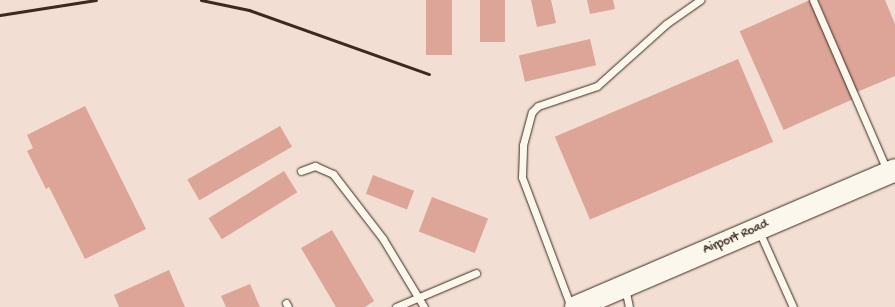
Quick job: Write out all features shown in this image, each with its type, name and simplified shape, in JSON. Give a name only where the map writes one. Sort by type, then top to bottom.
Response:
[{"type":"highway","name":"Airport Road","points":[[576,307],[892,171]]},
{"type":"lane","points":[[571,307],[522,177],[523,145],[532,112],[538,106],[597,86],[666,24],[700,0]]},
{"type":"lane","points":[[813,0],[892,171]]},
{"type":"lane","points":[[301,171],[315,166],[333,174],[383,239],[416,298],[424,307]]},
{"type":"lane","points":[[758,229],[793,307]]},
{"type":"lane","points":[[396,307],[476,273]]},
{"type":"lane","points":[[625,286],[629,307]]},
{"type":"building","points":[[426,0],[452,0],[452,55],[426,55]]},
{"type":"building","points":[[480,0],[505,0],[505,42],[480,42]]},
{"type":"building","points":[[531,0],[551,0],[556,23],[537,27]]},
{"type":"building","points":[[587,0],[613,0],[615,9],[590,14]]},
{"type":"building","points":[[810,0],[854,99],[784,130],[740,31]]},
{"type":"building","points":[[818,0],[885,0],[895,24],[895,76],[857,92]]},
{"type":"building","points":[[590,39],[596,65],[525,82],[519,55]]},
{"type":"building","points":[[738,59],[773,142],[590,220],[555,137]]},
{"type":"building","points":[[85,106],[146,229],[85,259],[49,187],[46,189],[27,151],[33,148],[27,135]]},
{"type":"building","points":[[280,126],[292,147],[199,200],[187,180]]},
{"type":"building","points":[[284,171],[297,192],[222,239],[209,218]]},
{"type":"building","points":[[373,175],[414,191],[407,209],[366,194]]},
{"type":"building","points":[[432,197],[488,219],[475,253],[419,232]]},
{"type":"building","points":[[332,230],[374,301],[365,307],[336,307],[301,248]]},
{"type":"building","points":[[169,270],[185,307],[119,307],[114,295]]},
{"type":"building","points":[[250,284],[260,307],[226,307],[221,296]]},
{"type":"railway","points":[[0,15],[96,0]]},
{"type":"railway","points":[[201,0],[249,10],[429,74]]}]
